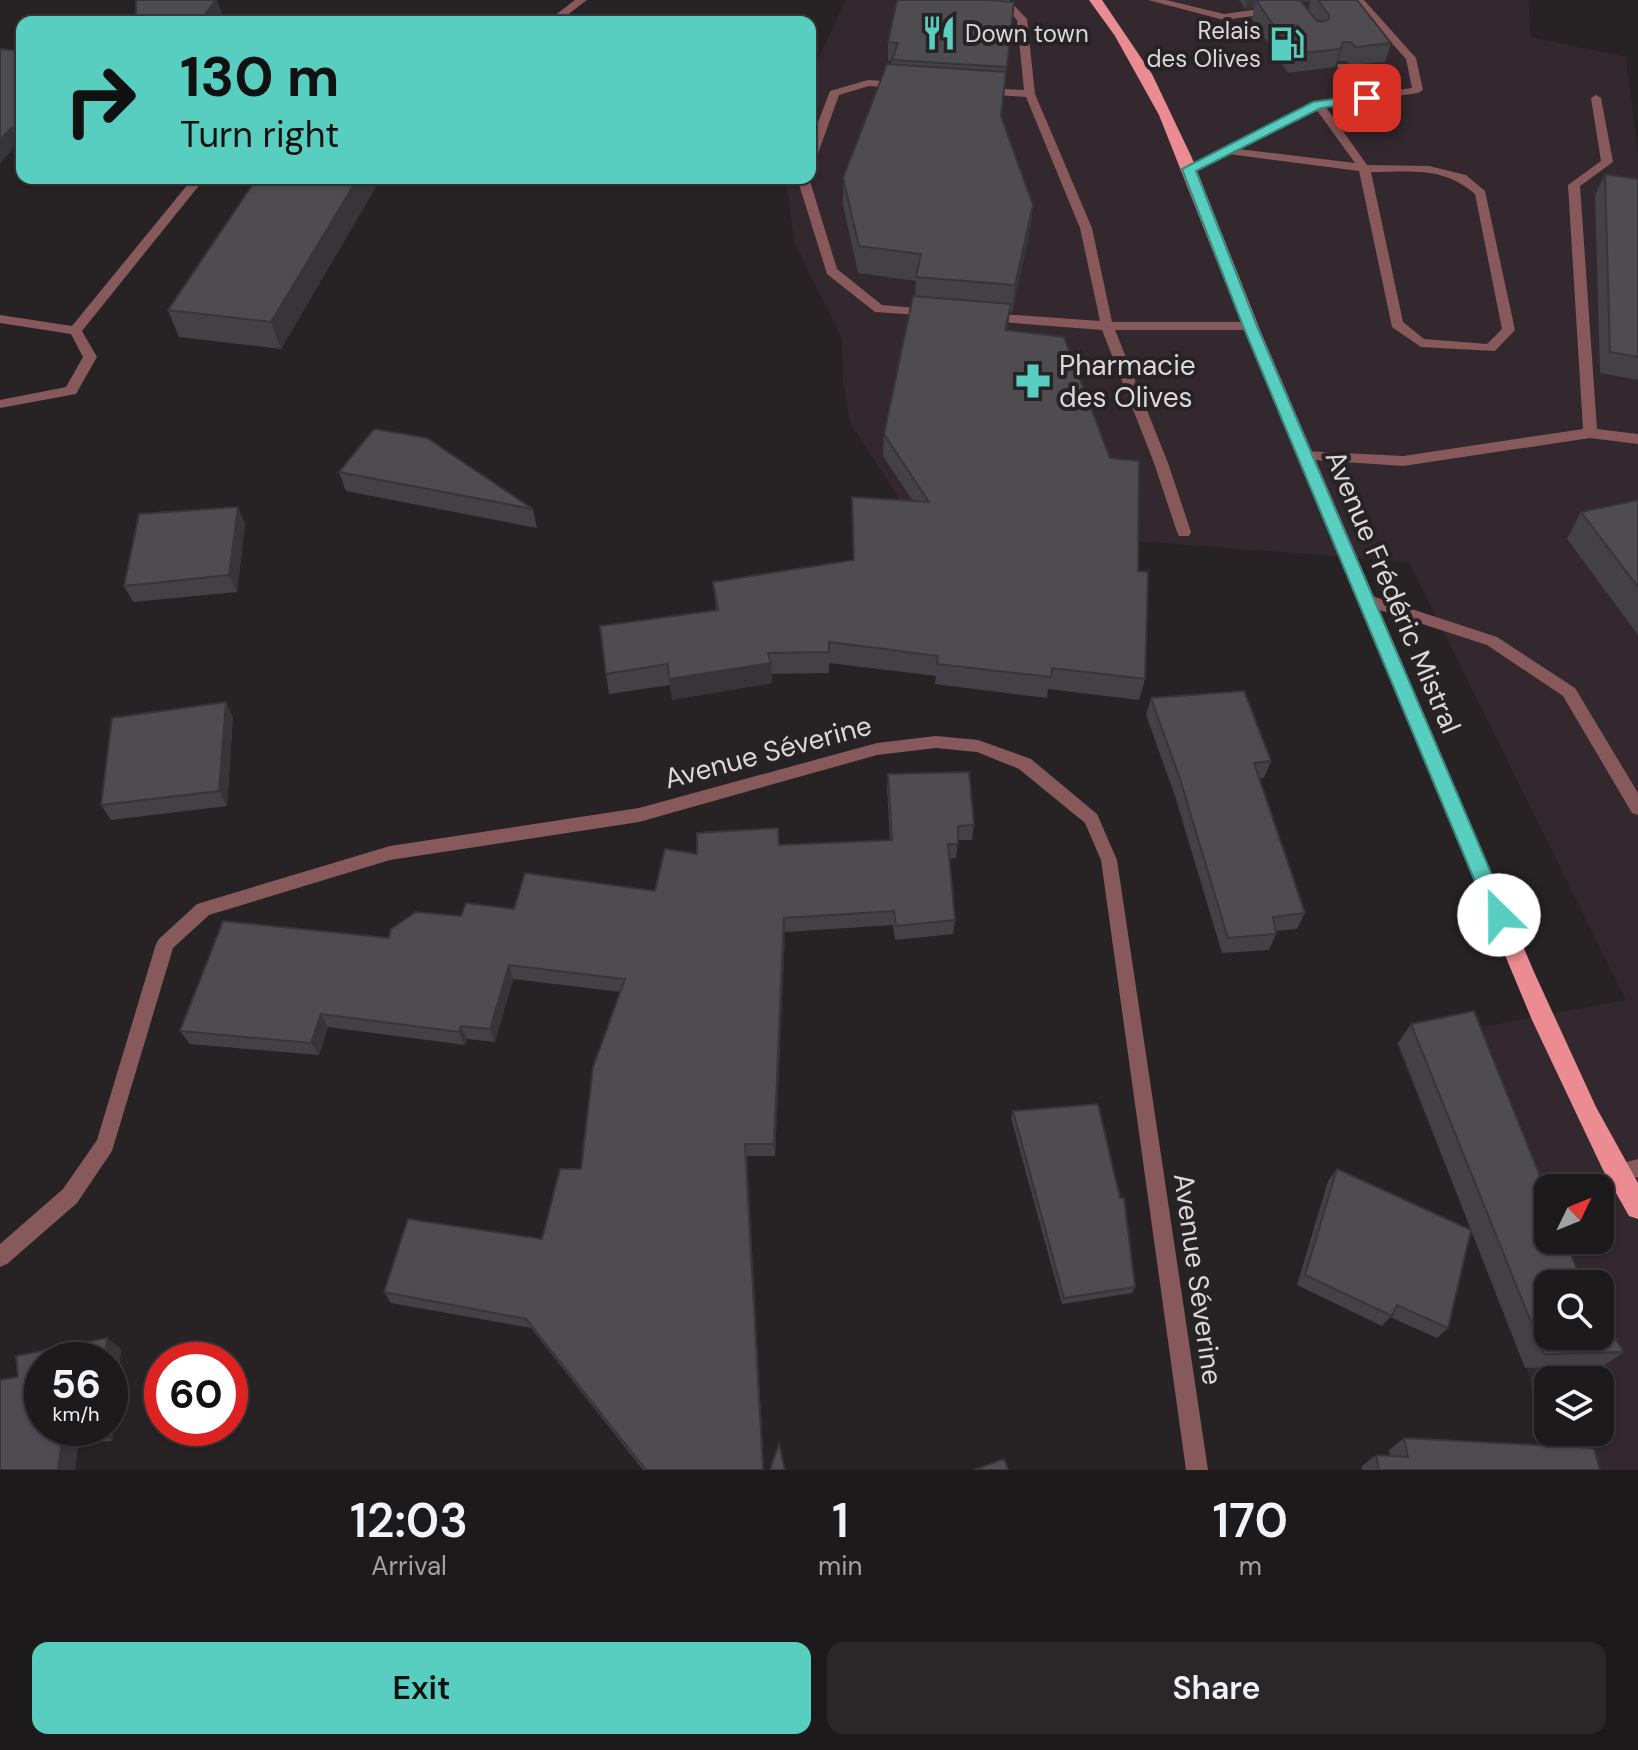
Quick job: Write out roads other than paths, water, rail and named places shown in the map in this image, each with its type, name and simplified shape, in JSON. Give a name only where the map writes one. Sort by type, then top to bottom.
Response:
[{"type":"main road","name":"Avenue Frédéric Mistral","points":[[1095,0],[1111,19],[1151,89],[1189,169],[1250,326],[1559,1058],[1638,1207]]},
{"type":"street","points":[[559,16],[582,0]]},
{"type":"street","points":[[1003,0],[1022,19],[1030,94],[1086,228],[1107,326],[1161,463],[1184,532]]},
{"type":"street","points":[[1153,0],[1224,17],[1281,9]]},
{"type":"street","points":[[1189,169],[1318,104],[1418,90],[1411,58],[1358,0]]},
{"type":"street","points":[[1342,66],[1367,98]]},
{"type":"street","points":[[816,142],[834,93],[868,83],[912,86]]},
{"type":"street","points":[[971,90],[1030,94]]},
{"type":"street","points":[[1590,433],[1574,185],[1607,162],[1596,98]]},
{"type":"street","points":[[1229,151],[1364,168],[1429,169],[1462,177],[1481,193],[1509,330],[1490,348],[1421,343],[1397,324],[1364,168],[1318,104]]},
{"type":"street","points":[[75,331],[194,184]]},
{"type":"street","points":[[805,184],[831,271],[879,309],[940,313]]},
{"type":"street","points":[[970,316],[1107,326],[1250,326]]},
{"type":"street","points":[[0,319],[75,331]]},
{"type":"street","points":[[0,404],[71,391],[90,357],[75,331]]},
{"type":"street","points":[[1305,456],[1403,461],[1590,433],[1638,439]]},
{"type":"street","points":[[1366,600],[1492,641],[1569,692],[1638,808]]},
{"type":"street","name":"Avenue Séverine","points":[[0,1257],[70,1196],[105,1144],[165,944],[203,909],[390,853],[639,815],[877,749],[936,742],[978,746],[1025,764],[1054,786],[1091,819],[1109,860],[1197,1470]]},
{"type":"street","points":[[1618,1173],[1638,1168]]},
{"type":"place","name":"Down town","points":[[939,33]]},
{"type":"place","name":"Relais des Olives","points":[[1287,44]]},
{"type":"place","name":"Pharmacie des Olives","points":[[1033,381]]}]
